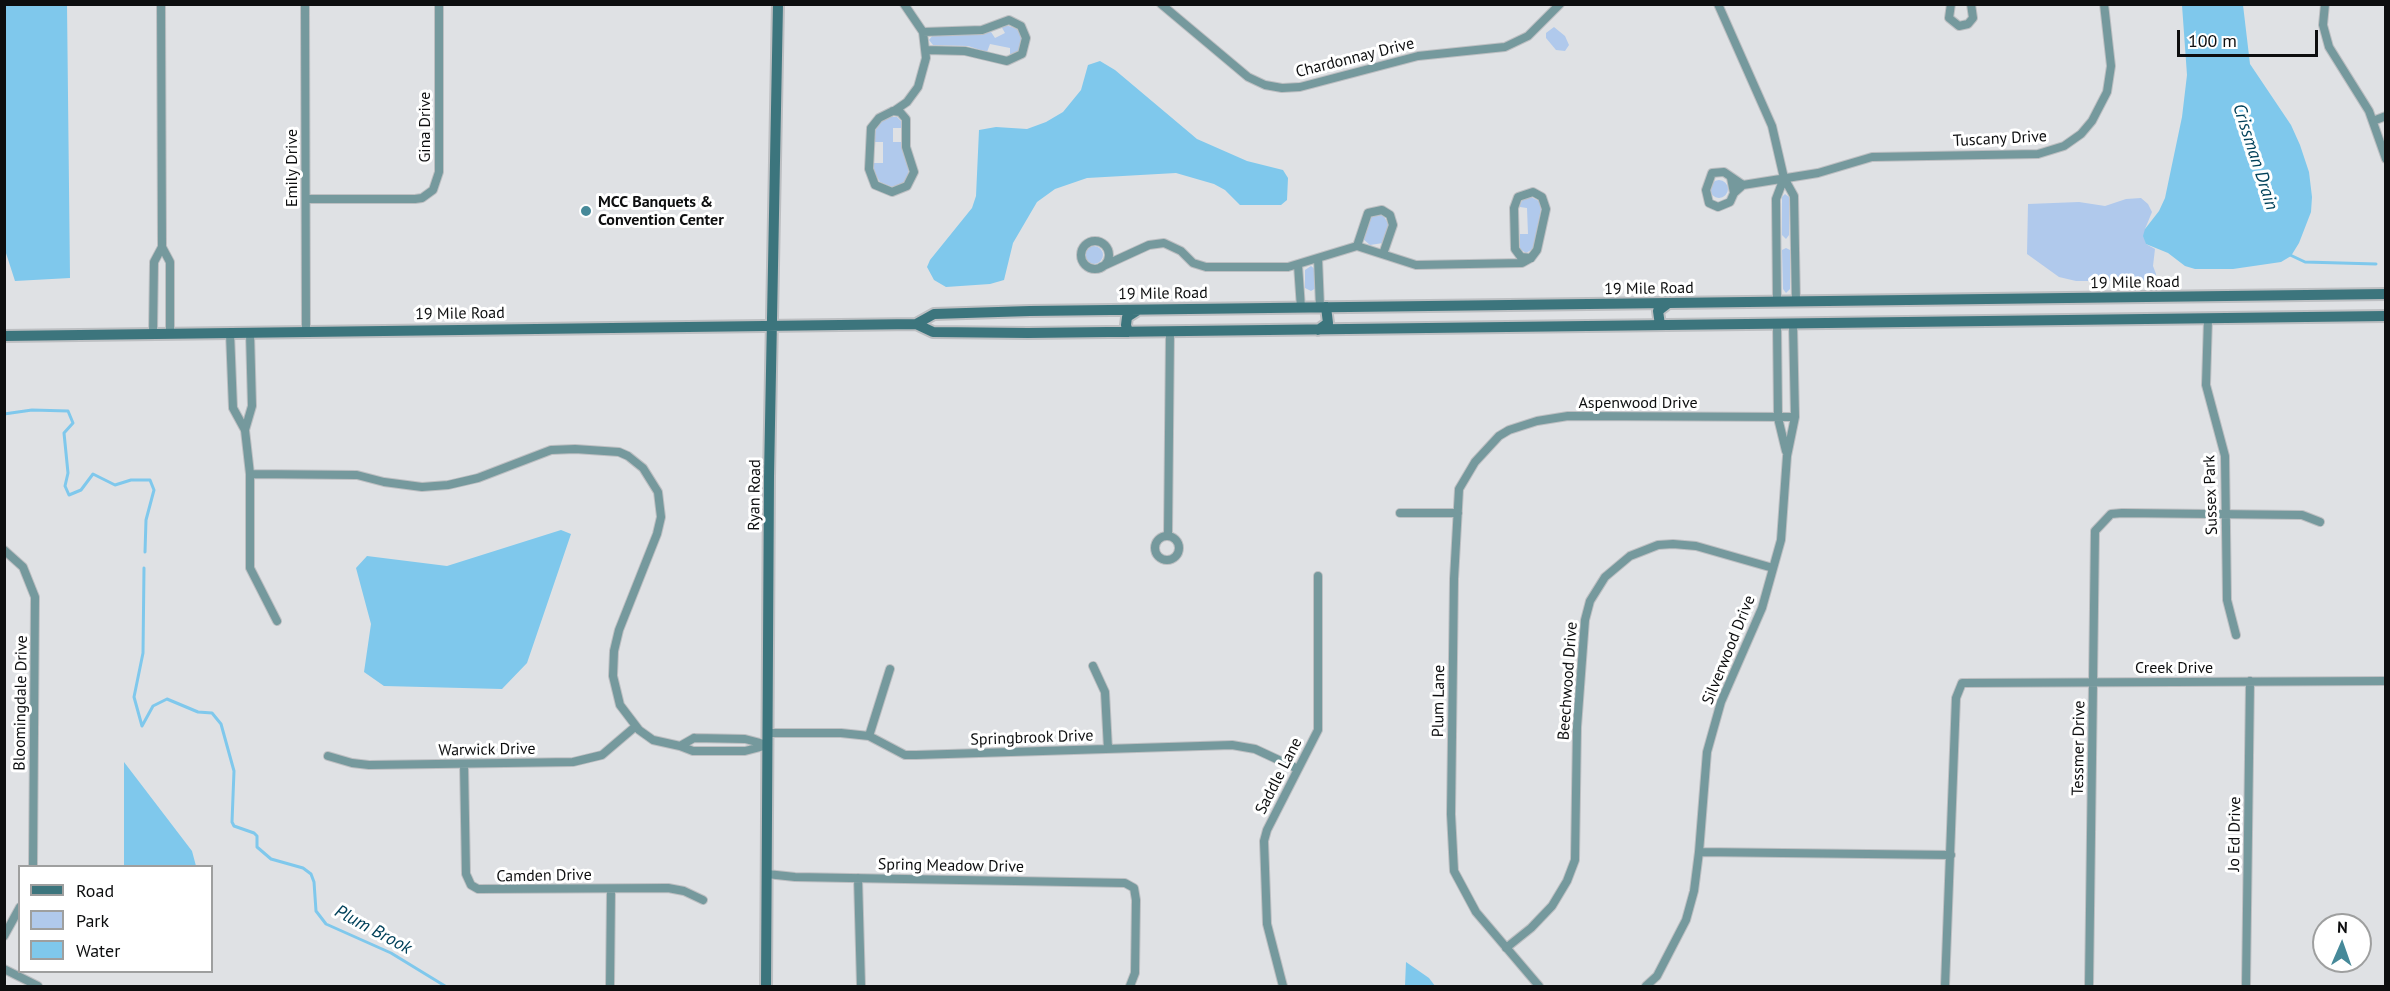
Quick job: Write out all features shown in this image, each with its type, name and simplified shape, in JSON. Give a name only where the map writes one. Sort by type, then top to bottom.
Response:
[{"type":"main road","name":"Ryan Road","points":[[766,987],[777,4]]},
{"type":"main road","name":"19 Mile Road","points":[[916,324],[934,314],[966,313],[2385,294]]},
{"type":"main road","points":[[2163,319],[2162,306],[2173,297]]},
{"type":"main road","points":[[1836,324],[1847,315],[1844,302]]},
{"type":"main road","points":[[1660,326],[1658,311],[1667,304]]},
{"type":"main road","points":[[1318,330],[1328,322],[1323,307]]},
{"type":"main road","points":[[1128,332],[1127,317],[1138,310]]},
{"type":"main road","points":[[961,332],[958,322],[966,313]]},
{"type":"main road","name":"19 Mile Road","points":[[4,336],[916,324],[933,332],[1170,332],[2385,316]]},
{"type":"street","points":[[161,4],[162,247],[170,262],[170,334]]},
{"type":"street","name":"Emily Drive","points":[[305,4],[306,332]]},
{"type":"street","name":"Gina Drive","points":[[306,199],[422,198],[433,190],[439,172],[439,4]]},
{"type":"street","points":[[904,4],[923,32],[926,50],[922,76],[907,102],[906,147],[914,165],[913,177],[903,189],[885,191],[875,184],[870,175],[870,134],[874,123],[907,102]]},
{"type":"street","name":"Chardonnay Drive","points":[[1164,6],[1248,77],[1265,85],[1282,88],[1300,87],[1418,56],[1495,50],[1518,42],[1541,25],[1560,4]]},
{"type":"street","points":[[1718,4],[1774,132],[1784,178],[1794,196],[1796,302]]},
{"type":"street","points":[[1942,4],[1955,24],[1968,24],[1974,14],[1971,4]]},
{"type":"street","points":[[1948,14],[1951,4]]},
{"type":"street","points":[[2325,4],[2323,25],[2329,47],[2357,89],[2373,121],[2385,159]]},
{"type":"street","name":"Tuscany Drive","points":[[1743,184],[1818,172],[1872,157],[2038,154],[2064,146],[2081,134],[2092,121],[2107,92],[2111,66],[2104,6]]},
{"type":"street","points":[[923,32],[982,30],[1002,20],[1009,20],[1021,26],[1026,38],[1022,54],[1007,61],[966,51],[926,50]]},
{"type":"street","points":[[893,111],[900,112],[906,118]]},
{"type":"street","points":[[2373,121],[2385,116]]},
{"type":"street","points":[[1724,172],[1743,184],[1726,205],[1718,207],[1709,203],[1706,197],[1706,184],[1712,173],[1724,172]]},
{"type":"street","points":[[1731,178],[1734,194]]},
{"type":"street","points":[[1777,302],[1776,199],[1784,178]]},
{"type":"street","points":[[1101,267],[1108,261],[1109,252],[1104,244],[1095,240],[1083,246],[1081,256],[1084,264],[1092,268],[1101,267],[1122,256],[1164,243],[1181,251],[1193,263],[1206,267],[1298,265],[1357,246],[1416,265],[1515,264],[1531,258],[1537,250],[1546,206],[1542,197],[1533,192],[1522,194],[1515,202],[1515,264]]},
{"type":"street","points":[[1357,246],[1368,213],[1382,210],[1390,215],[1393,225],[1383,254]]},
{"type":"street","points":[[153,334],[153,262],[162,247]]},
{"type":"street","points":[[1515,249],[1521,257],[1531,258]]},
{"type":"street","points":[[1109,252],[1122,256]]},
{"type":"street","points":[[1318,258],[1323,307]]},
{"type":"street","points":[[1298,265],[1301,308]]},
{"type":"street","name":"Sussex Park","points":[[2208,319],[2206,386],[2225,456],[2227,600],[2236,636]]},
{"type":"street","name":"Silverwood Drive","points":[[1777,324],[1778,418],[1787,456]]},
{"type":"street","name":"Silverwood Drive","points":[[1646,987],[1657,976],[1686,920],[1694,891],[1699,852],[1707,752],[1721,702],[1762,608],[1781,540],[1787,456],[1796,417],[1794,324]]},
{"type":"street","points":[[1168,536],[1170,332]]},
{"type":"street","points":[[230,333],[233,408],[245,430],[250,474],[250,568],[277,621]]},
{"type":"street","points":[[245,430],[252,406],[250,333]]},
{"type":"street","name":"Aspenwood Drive","points":[[1488,447],[1509,430],[1537,421],[1568,416],[1796,417]]},
{"type":"street","name":"Plum Lane","points":[[1488,447],[1475,462],[1459,489],[1451,814],[1454,871],[1476,912],[1539,987]]},
{"type":"street","points":[[250,474],[347,475],[411,487],[439,486],[478,478],[551,450],[619,452],[643,468],[658,492],[661,517],[657,534],[619,630],[613,666],[620,705],[636,726],[653,740],[693,751],[745,751],[768,745]]},
{"type":"street","points":[[1400,513],[1458,513]]},
{"type":"street","name":"Tessmer Drive","points":[[2089,987],[2095,531],[2108,516],[2122,513],[2226,513]]},
{"type":"street","points":[[2226,513],[2302,515],[2320,522]]},
{"type":"street","name":"Beechwood Drive","points":[[1506,948],[1531,928],[1552,906],[1567,881],[1575,860],[1577,727],[1585,620],[1590,602],[1605,577],[1630,556],[1658,545],[1673,544],[1696,546],[1773,568]]},
{"type":"street","name":"Bloomingdale Drive","points":[[4,550],[23,567],[35,597],[33,865]]},
{"type":"street","name":"Saddle Lane","points":[[1283,987],[1267,924],[1264,841],[1267,830],[1318,730],[1320,717],[1318,576]]},
{"type":"street","points":[[1092,666],[1105,692],[1108,749]]},
{"type":"street","points":[[869,736],[890,669]]},
{"type":"street","name":"Jo Ed Drive","points":[[2246,987],[2250,681]]},
{"type":"street","name":"Creek Drive","points":[[1951,855],[1956,698],[1962,683],[2385,681]]},
{"type":"street","name":"Warwick Drive","points":[[328,756],[369,765],[588,760],[602,755],[636,726]]},
{"type":"street","name":"Springbrook Drive","points":[[768,733],[841,733],[869,736],[905,755],[1232,745],[1255,748],[1298,769]]},
{"type":"street","points":[[680,746],[693,738],[745,739],[768,745]]},
{"type":"street","name":"Camden Drive","points":[[464,764],[466,874],[471,885],[486,891],[676,889],[704,900]]},
{"type":"street","points":[[1699,852],[1951,855],[1945,987]]},
{"type":"street","name":"Spring Meadow Drive","points":[[767,874],[858,878],[1112,882],[1134,888],[1135,942],[1131,986]]},
{"type":"street","points":[[858,878],[861,986]]},
{"type":"street","points":[[610,987],[611,889]]},
{"type":"street","points":[[4,936],[18,911]]},
{"type":"street","points":[[4,969],[38,987]]},
{"type":"green space","points":[[1006,25],[1017,29],[1022,38],[1020,50],[1010,57],[1010,48],[990,44],[987,52],[968,46],[933,45],[929,40],[933,35],[979,35],[991,32],[995,38],[1005,33],[1001,26]]},
{"type":"green space","points":[[1554,27],[1565,36],[1569,45],[1565,51],[1556,50],[1546,38],[1546,33]]},
{"type":"green space","points":[[889,117],[897,117],[902,122],[901,128],[893,128],[893,142],[901,142],[909,166],[908,178],[904,183],[892,187],[880,182],[874,172],[874,163],[883,163],[883,142],[874,142],[875,130]]},
{"type":"green space","points":[[1715,180],[1723,180],[1728,185],[1726,196],[1715,198],[1710,193],[1710,185]]},
{"type":"green space","points":[[1785,194],[1789,197],[1789,235],[1786,239],[1782,235],[1782,197]]},
{"type":"green space","points":[[1531,197],[1539,201],[1541,209],[1533,249],[1526,253],[1520,249],[1520,234],[1528,234],[1527,208],[1520,207],[1520,205],[1523,199]]},
{"type":"green space","points":[[2141,198],[2152,212],[2145,229],[2146,244],[2155,249],[2154,281],[2076,281],[2059,277],[2027,254],[2028,204],[2079,202],[2105,206],[2126,199]]},
{"type":"green space","points":[[1382,213],[1389,225],[1383,243],[1370,245],[1363,239],[1369,217]]},
{"type":"green space","points":[[1094,246],[1100,249],[1103,255],[1100,261],[1094,264],[1088,261],[1085,255],[1088,249]]},
{"type":"green space","points":[[1786,248],[1790,250],[1790,289],[1786,293],[1783,289],[1782,250]]},
{"type":"green space","points":[[1311,266],[1316,270],[1316,288],[1311,291],[1305,288],[1305,270]]},
{"type":"water","points":[[4,5],[67,5],[70,278],[15,281],[5,250]]},
{"type":"water","points":[[2182,5],[2243,5],[2250,64],[2291,125],[2300,145],[2309,172],[2311,212],[2299,243],[2291,256],[2281,262],[2233,269],[2195,269],[2185,266],[2168,253],[2146,244],[2143,236],[2145,229],[2159,211],[2165,198],[2182,117],[2187,75]]},
{"type":"water","points":[[1100,61],[1115,70],[1197,139],[1247,161],[1283,170],[1288,178],[1287,200],[1281,205],[1240,205],[1225,190],[1214,184],[1176,173],[1087,178],[1055,189],[1037,202],[1013,243],[1004,280],[990,284],[946,287],[934,280],[927,267],[930,260],[972,208],[976,196],[979,130],[996,127],[1027,129],[1046,122],[1063,112],[1081,90],[1088,65]]},
{"type":"water","points":[[561,530],[571,534],[527,663],[502,689],[384,686],[364,672],[371,624],[356,568],[367,556],[447,566]]},
{"type":"water","points":[[124,762],[192,851],[196,865],[124,865]]},
{"type":"water","points":[[1406,962],[1429,978],[1435,986],[1405,986]]},
{"type":"waterway","name":"Crissman Drain","points":[[2288,254],[2305,262],[2376,264]]},
{"type":"waterway","name":"Plum Brook","points":[[4,414],[32,410],[68,411],[73,423],[64,433],[68,473],[65,486],[69,495],[81,490],[93,474],[115,485],[131,480],[150,480],[154,490],[146,520],[145,552]]},
{"type":"waterway","name":"Plum Brook","points":[[144,568],[143,653],[134,697],[142,726],[153,706],[167,699],[198,712],[212,713],[221,724],[234,771],[232,822],[234,826],[254,833],[257,836],[257,847],[271,859],[303,868],[311,874],[314,882],[316,911],[326,924],[391,953],[445,986]]},
{"type":"place","name":"MCC Banquets & Convention Center","points":[[586,211]]}]
